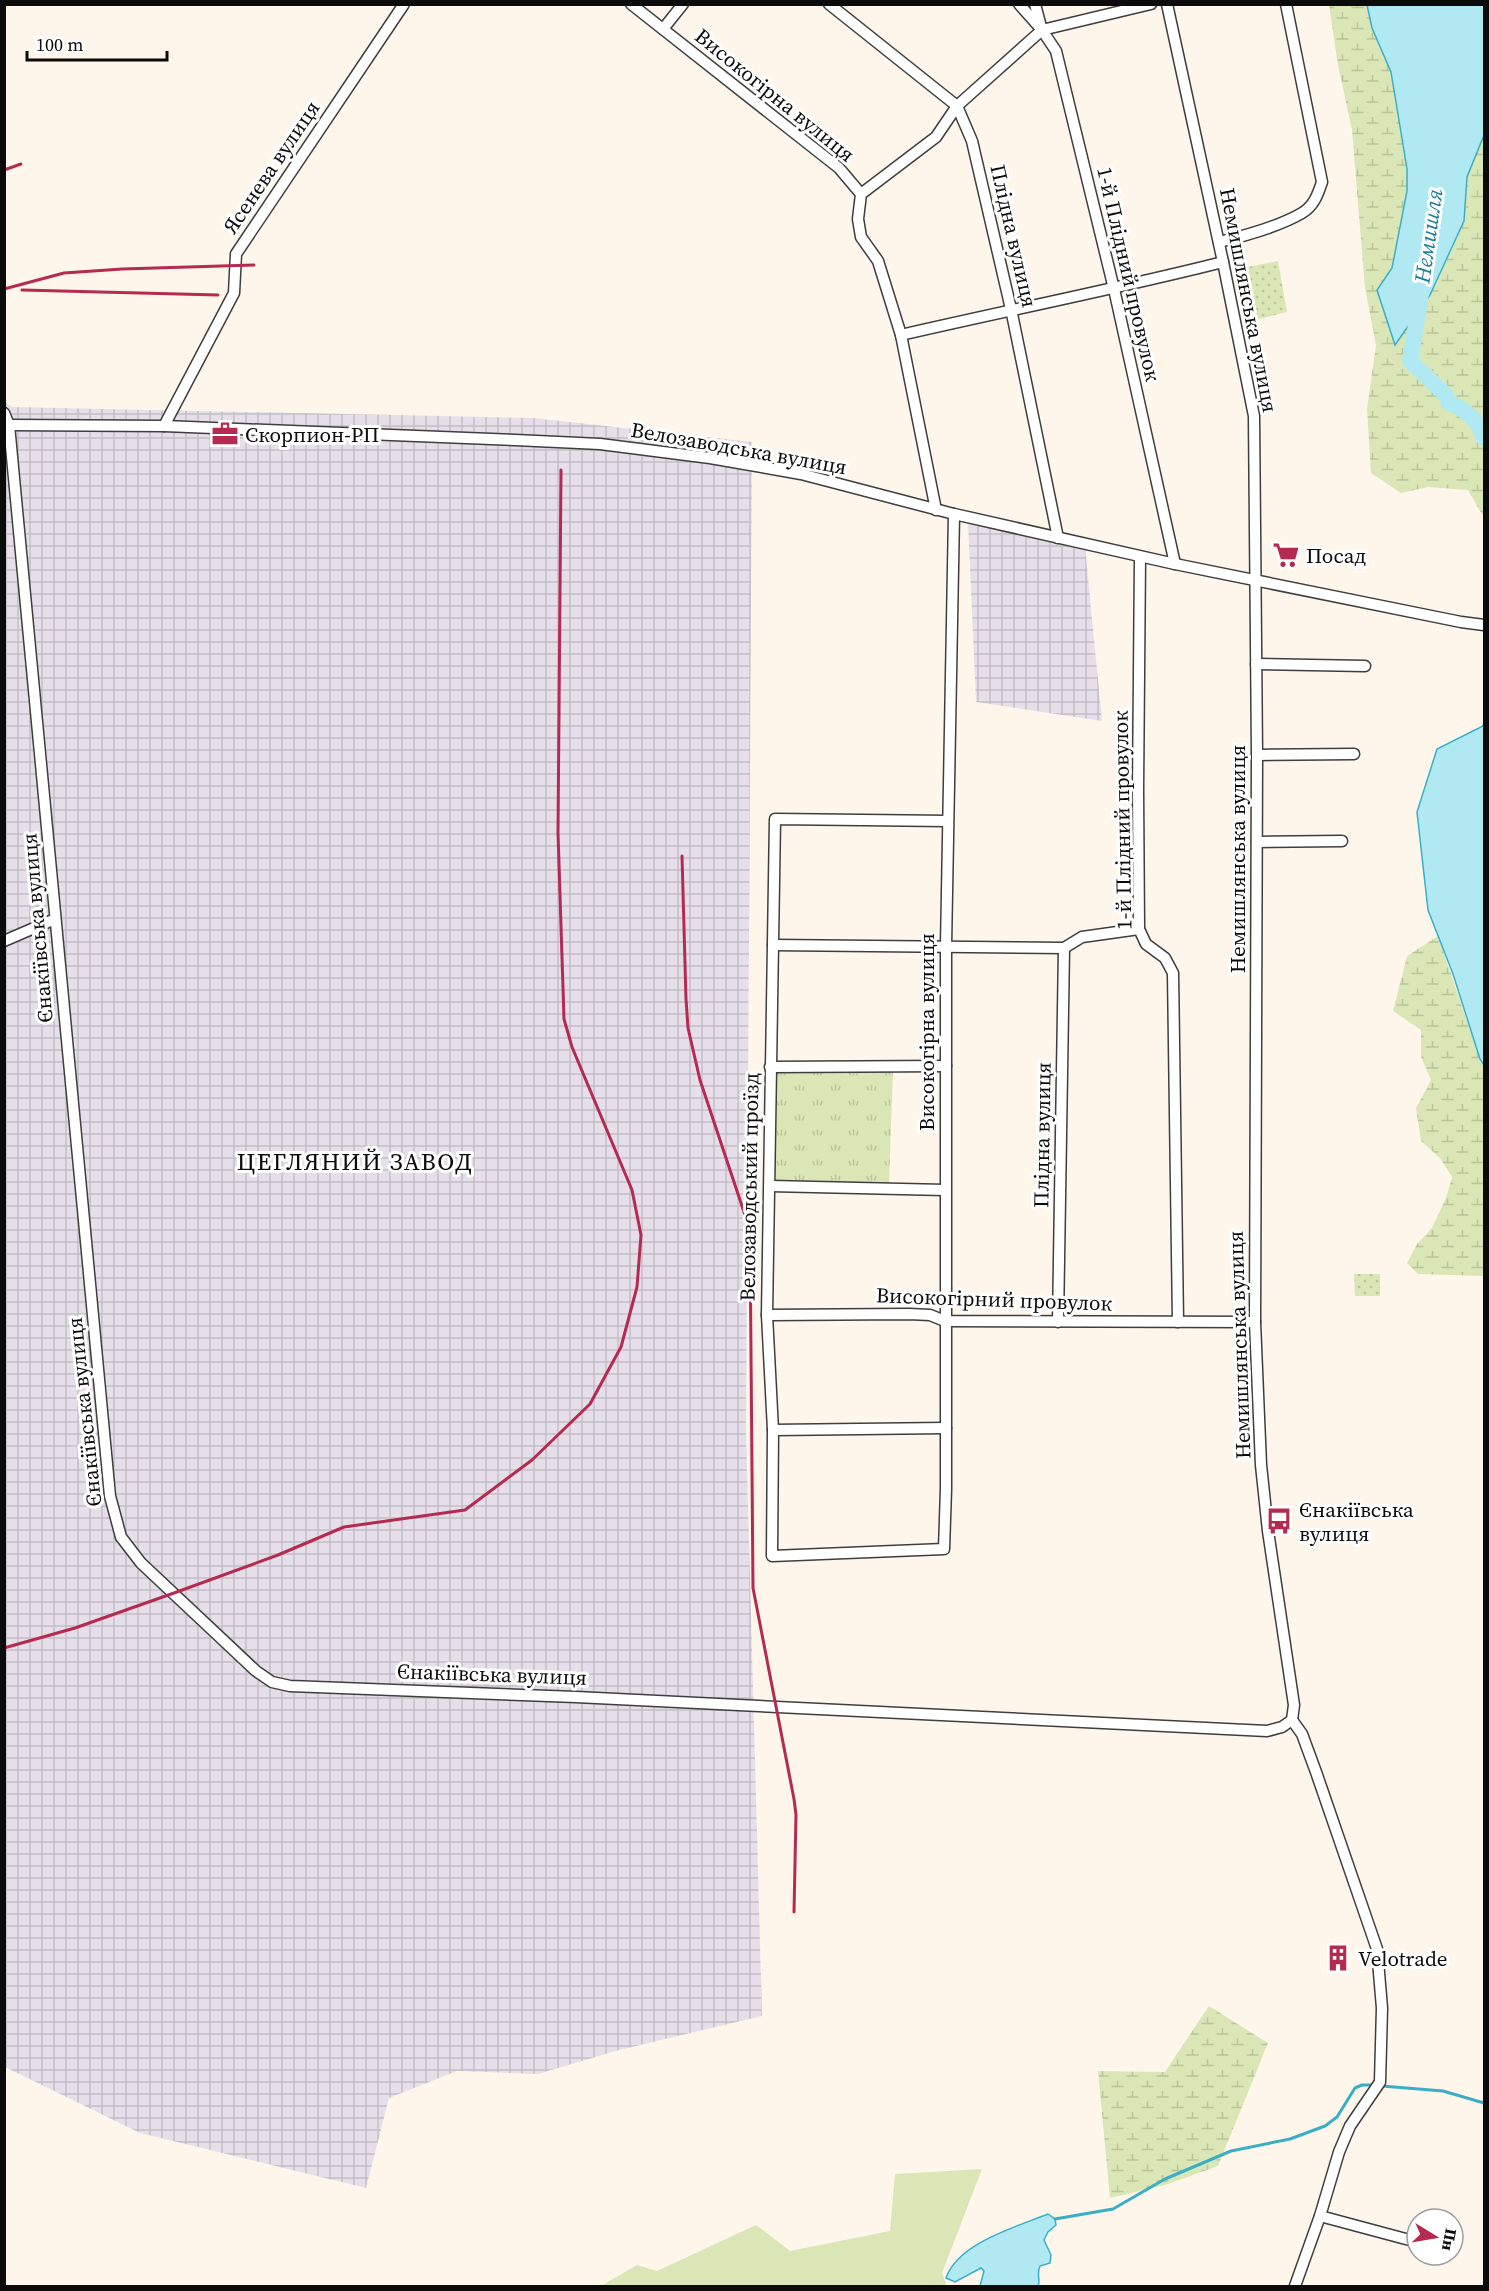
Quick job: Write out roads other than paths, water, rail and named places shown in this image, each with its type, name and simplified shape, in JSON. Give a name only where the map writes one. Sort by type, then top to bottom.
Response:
[{"type":"street","name":"Ясенева вулиця","points":[[164,426],[234,293],[236,254],[404,4]]},
{"type":"street","name":"Високогірна вулиця","points":[[631,4],[838,168],[861,194]]},
{"type":"street","points":[[663,29],[683,4]]},
{"type":"street","name":"Плідна вулиця","points":[[829,4],[957,106],[972,141],[1011,309],[1058,538]]},
{"type":"street","name":"1-й Плідний провулок","points":[[1019,4],[1042,30],[1056,51],[1114,289],[1175,564]]},
{"type":"street","points":[[1035,4],[1042,30]]},
{"type":"street","points":[[936,510],[901,335],[878,261],[861,237],[858,219],[861,194],[936,137],[957,106],[1042,30],[1151,4]]},
{"type":"street","name":"Немишлянська вулиця","points":[[1167,4],[1254,416],[1257,755],[1255,1322],[1261,1465],[1268,1531],[1294,1705],[1292,1720]]},
{"type":"street","points":[[1219,242],[1247,235],[1304,212],[1318,197],[1322,182],[1286,4]]},
{"type":"street","points":[[901,335],[1011,309],[1114,289],[1223,262]]},
{"type":"street","name":"Єнакіївська вулиця","points":[[4,413],[9,425],[110,1496],[122,1537],[141,1563],[256,1671],[272,1682],[290,1686],[576,1697],[1267,1731],[1281,1727],[1292,1720]]},
{"type":"street","name":"Велозаводська вулиця","points":[[9,425],[164,426],[600,444],[801,474],[936,510],[1175,564],[1483,625]]},
{"type":"street","name":"Високогірна вулиця","points":[[772,1556],[944,1549],[946,946],[954,514]]},
{"type":"street","name":"1-й Плідний провулок","points":[[1140,556],[1139,929],[1146,944],[1165,958],[1173,973],[1178,1322]]},
{"type":"street","points":[[1256,664],[1365,666]]},
{"type":"street","points":[[1257,755],[1354,754]]},
{"type":"street","name":"Велозаводський проїзд","points":[[772,1556],[773,1430],[767,1315],[776,819],[948,821]]},
{"type":"street","points":[[1257,842],[1342,841]]},
{"type":"street","points":[[4,941],[55,919]]},
{"type":"street","points":[[773,945],[1064,948],[1082,937],[1139,929]]},
{"type":"street","name":"Плідна вулиця","points":[[1058,1322],[1064,948]]},
{"type":"street","points":[[770,1067],[945,1066]]},
{"type":"street","points":[[770,1186],[945,1190]]},
{"type":"street","name":"Високогірний провулок","points":[[767,1315],[909,1314],[930,1315],[945,1321],[1255,1322]]},
{"type":"street","points":[[773,1430],[946,1428]]},
{"type":"street","points":[[1292,1720],[1302,1734],[1377,1949],[1382,2008],[1377,2087],[1350,2126],[1339,2152],[1320,2216],[1295,2286]]},
{"type":"street","points":[[1320,2216],[1405,2239]]},
{"type":"water","points":[[1367,5],[1484,5],[1484,135],[1467,177],[1464,221],[1430,295],[1395,345],[1377,290],[1392,268],[1407,191],[1407,169],[1391,72],[1372,28]]},
{"type":"water","points":[[1484,722],[1484,1065],[1428,910],[1417,812],[1437,749],[1483,726]]},
{"type":"water","points":[[1048,2214],[1055,2219],[1056,2225],[1048,2232],[1044,2240],[1051,2255],[1050,2263],[1040,2266],[1038,2286],[980,2286],[984,2271],[981,2268],[955,2282],[946,2278],[962,2255],[975,2246]]},
{"type":"waterway","name":"Немишля","points":[[1422,288],[1410,361],[1445,394],[1449,403],[1471,416],[1484,438]]},
{"type":"waterway","points":[[1055,2219],[1113,2209],[1165,2179],[1231,2151],[1290,2139],[1325,2126],[1337,2117],[1355,2088],[1362,2085],[1375,2085]]},
{"type":"waterway","points":[[1382,2086],[1443,2091],[1484,2103]]},
{"type":"railway","points":[[4,170],[21,164]]},
{"type":"railway","points":[[4,289],[64,273],[254,265]]},
{"type":"railway","points":[[22,290],[218,295]]},
{"type":"railway","points":[[4,1648],[75,1628],[174,1593],[278,1555],[344,1527],[465,1510],[532,1460],[590,1404],[621,1347],[637,1287],[641,1235],[632,1190],[572,1047],[564,1019],[558,833],[561,470]]},
{"type":"railway","points":[[682,856],[688,1028],[700,1080],[746,1218],[750,1237],[753,1588],[794,1799],[796,1815],[794,1912]]},
{"type":"place","name":"Скорпион-РП","points":[[225,434]]},
{"type":"place","name":"Посад","points":[[1286,555]]},
{"type":"place","name":"Єнакіївська вулиця","points":[[1279,1521]]},
{"type":"place","name":"Velotrade","points":[[1338,1958]]},
{"type":"district","name":"ЦЕГЛЯНИЙ ЗАВОД","points":[[355,1161]]}]
